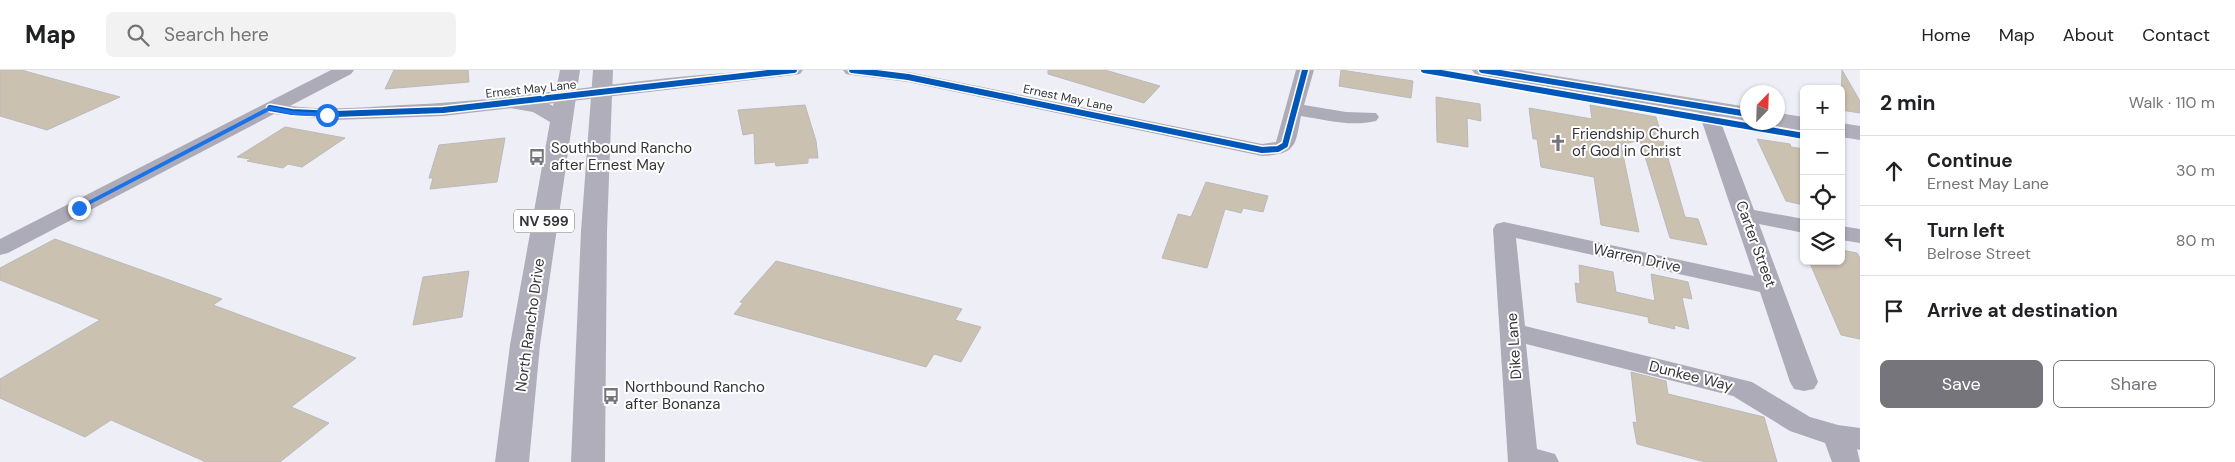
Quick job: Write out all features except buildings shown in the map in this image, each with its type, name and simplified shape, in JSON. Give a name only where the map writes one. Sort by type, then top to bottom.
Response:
[{"type":"main road","points":[[1482,70],[1740,113]]},
{"type":"main road","name":"NV 599","points":[[588,462],[594,231],[602,82]]},
{"type":"main road","points":[[512,102],[539,107],[566,93]]},
{"type":"main road","name":"North Rancho Drive","points":[[512,462],[525,345],[566,93]]},
{"type":"main road","points":[[1785,121],[1800,123]]},
{"type":"main road","points":[[1845,131],[1860,134]]},
{"type":"street","points":[[0,248],[345,70]]},
{"type":"street","name":"Ernest May Lane","points":[[417,109],[449,101],[566,93],[602,82],[702,82],[716,78],[794,70]]},
{"type":"street","name":"Ernest May Lane","points":[[852,70],[908,77],[1262,150],[1278,149],[1285,145],[1293,109]]},
{"type":"street","points":[[1306,70],[1293,109],[1346,118],[1369,117]]},
{"type":"street","name":"Ernest May Lane","points":[[270,108],[293,113],[327,115],[366,114],[417,109],[443,110],[512,102]]},
{"type":"street","name":"Carter Street","points":[[1706,108],[1804,382]]},
{"type":"street","points":[[1745,215],[1800,225]]},
{"type":"street","name":"Warren Drive","points":[[1504,229],[1771,287]]},
{"type":"street","name":"Dike Lane","points":[[1504,229],[1514,332],[1530,460]]},
{"type":"street","points":[[1845,233],[1860,236]]},
{"type":"street","name":"Dunkee Way","points":[[1514,332],[1742,389],[1800,424],[1848,446]]},
{"type":"cycle path","points":[[270,108],[313,114],[443,110],[794,70]]},
{"type":"cycle path","points":[[852,70],[908,77],[1262,150],[1278,149],[1285,145],[1293,109],[1305,70]]},
{"type":"cycle path","points":[[1424,70],[1800,135]]},
{"type":"cycle path","points":[[1482,70],[1740,113]]},
{"type":"place","name":"Friendship Church of God in Christ","points":[[1558,143]]},
{"type":"place","name":"Southbound Rancho after Ernest May","points":[[537,157]]},
{"type":"place","name":"Northbound Rancho after Bonanza","points":[[611,396]]},
{"type":"route","points":[[79,208],[270,108],[293,113],[327,115]]}]
